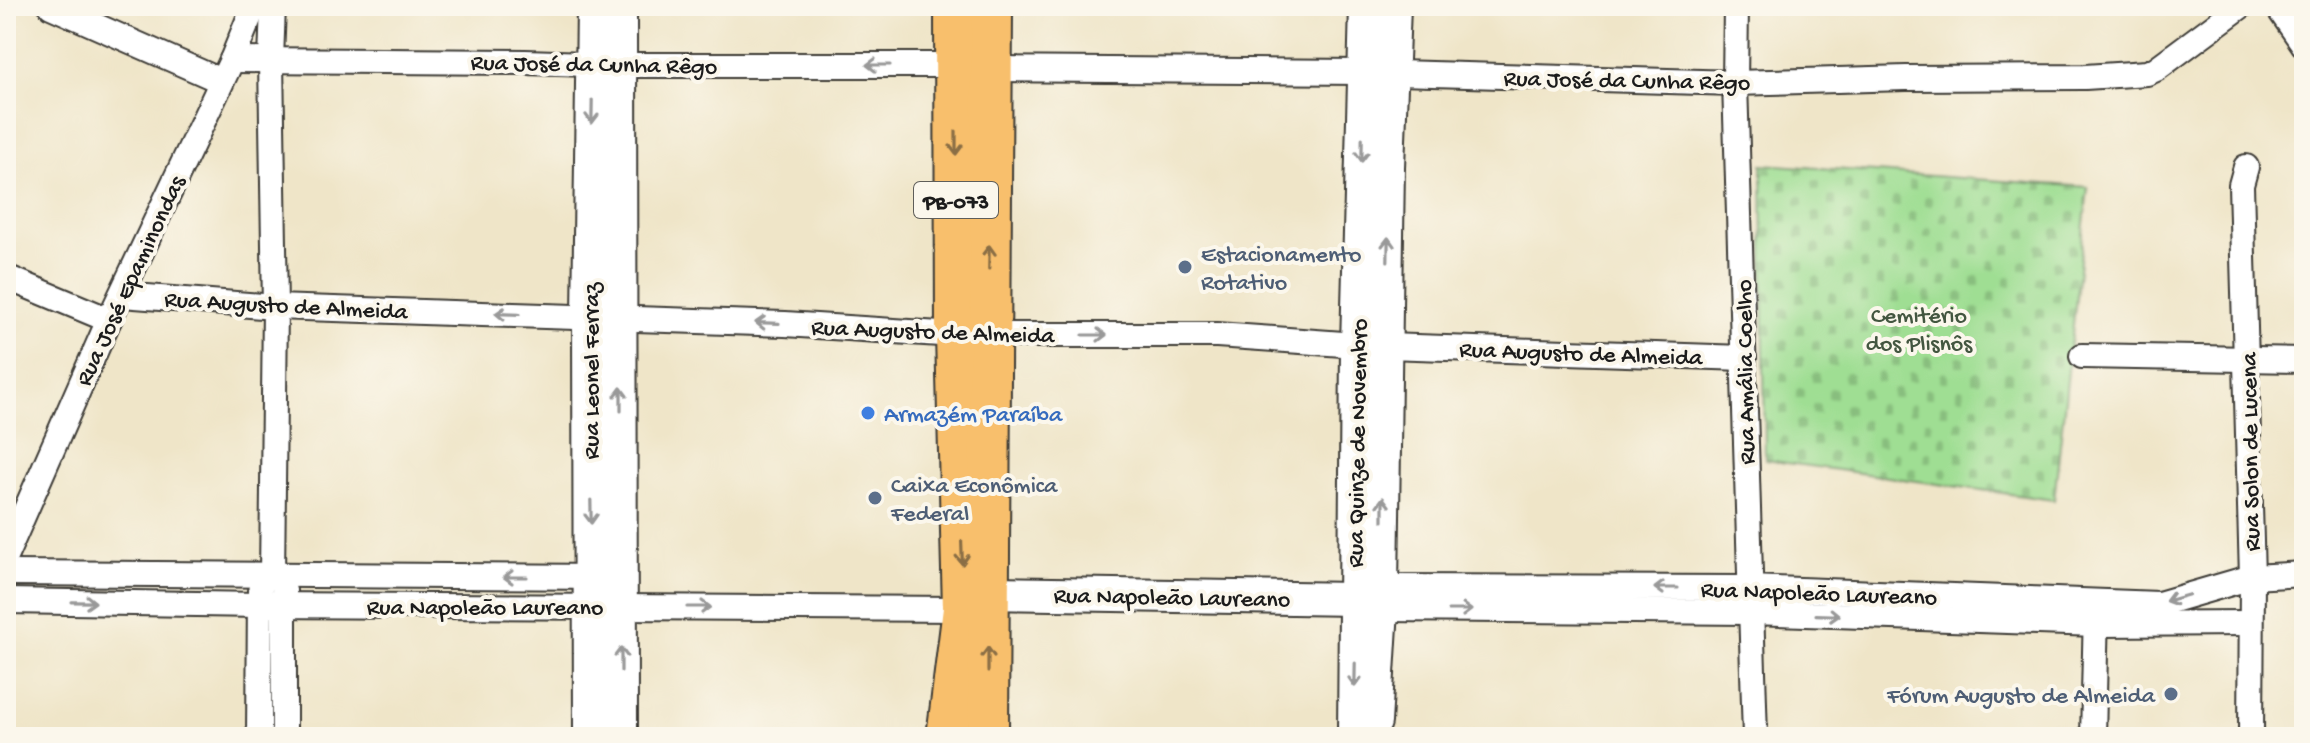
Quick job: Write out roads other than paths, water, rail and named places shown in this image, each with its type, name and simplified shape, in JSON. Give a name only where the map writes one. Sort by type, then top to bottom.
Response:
[{"type":"main road","name":"PB-073","points":[[955,6],[974,67]]},
{"type":"main road","name":"PB-073","points":[[988,737],[976,601],[972,335],[974,67],[992,6]]},
{"type":"main road","name":"PB-073","points":[[947,737],[976,601]]},
{"type":"street","name":"Rua José da Cunha Rêgo","points":[[51,6],[227,70],[271,60],[1378,72],[1735,83],[2085,77],[2147,73],[2174,57],[2241,6]]},
{"type":"street","name":"Rua José Epaminondas","points":[[6,555],[109,320],[254,6]]},
{"type":"street","points":[[273,6],[275,307],[272,605],[284,737]]},
{"type":"street","name":"Rua Leonel Ferraz","points":[[593,6],[607,64]]},
{"type":"street","name":"Rua Leonel Ferraz","points":[[620,6],[607,64],[605,317],[606,592],[621,737]]},
{"type":"street","name":"Rua Quinze de Novembro","points":[[1366,6],[1378,72],[1388,167],[1389,245],[1371,344],[1374,737]]},
{"type":"street","name":"Rua Quinze de Novembro","points":[[1378,72],[1394,6]]},
{"type":"street","name":"Rua Amália Coelho","points":[[1736,6],[1735,83],[1755,737]]},
{"type":"street","points":[[2277,6],[2304,45]]},
{"type":"street","name":"Rua Solon de Lucena","points":[[2246,167],[2241,185],[2252,577],[2251,737]]},
{"type":"street","points":[[6,277],[109,320]]},
{"type":"street","name":"Rua Augusto de Almeida","points":[[122,295],[275,307],[785,324],[972,335],[1217,335],[1744,358]]},
{"type":"street","points":[[2082,356],[2304,360]]},
{"type":"street","name":"Rua Napoleão Laureano","points":[[6,573],[272,576],[606,592],[976,601],[2095,600],[2159,604],[2252,577],[2304,574]]},
{"type":"street","name":"Rua Leonel Ferraz","points":[[590,737],[606,592]]},
{"type":"street","name":"Rua Napoleão Laureano","points":[[6,601],[272,605],[606,592]]},
{"type":"street","name":"Rua Quinze de Novembro","points":[[1354,737],[1373,599]]},
{"type":"street","name":"Rua Napoleão Laureano","points":[[1749,600],[2097,624],[2250,623]]},
{"type":"street","points":[[2093,737],[2095,600]]},
{"type":"street","points":[[259,737],[272,605]]},
{"type":"place","name":"Estacionamento Rotativo","points":[[1185,267]]},
{"type":"place","name":"Armazém Paraíba","points":[[868,413]]},
{"type":"place","name":"Caixa Econômica Federal","points":[[875,498]]},
{"type":"place","name":"Fórum Augusto de Almeida","points":[[2171,694]]},
{"type":"park label","name":"Cemitério dos Plisnôs","points":[[1919,328]]}]
